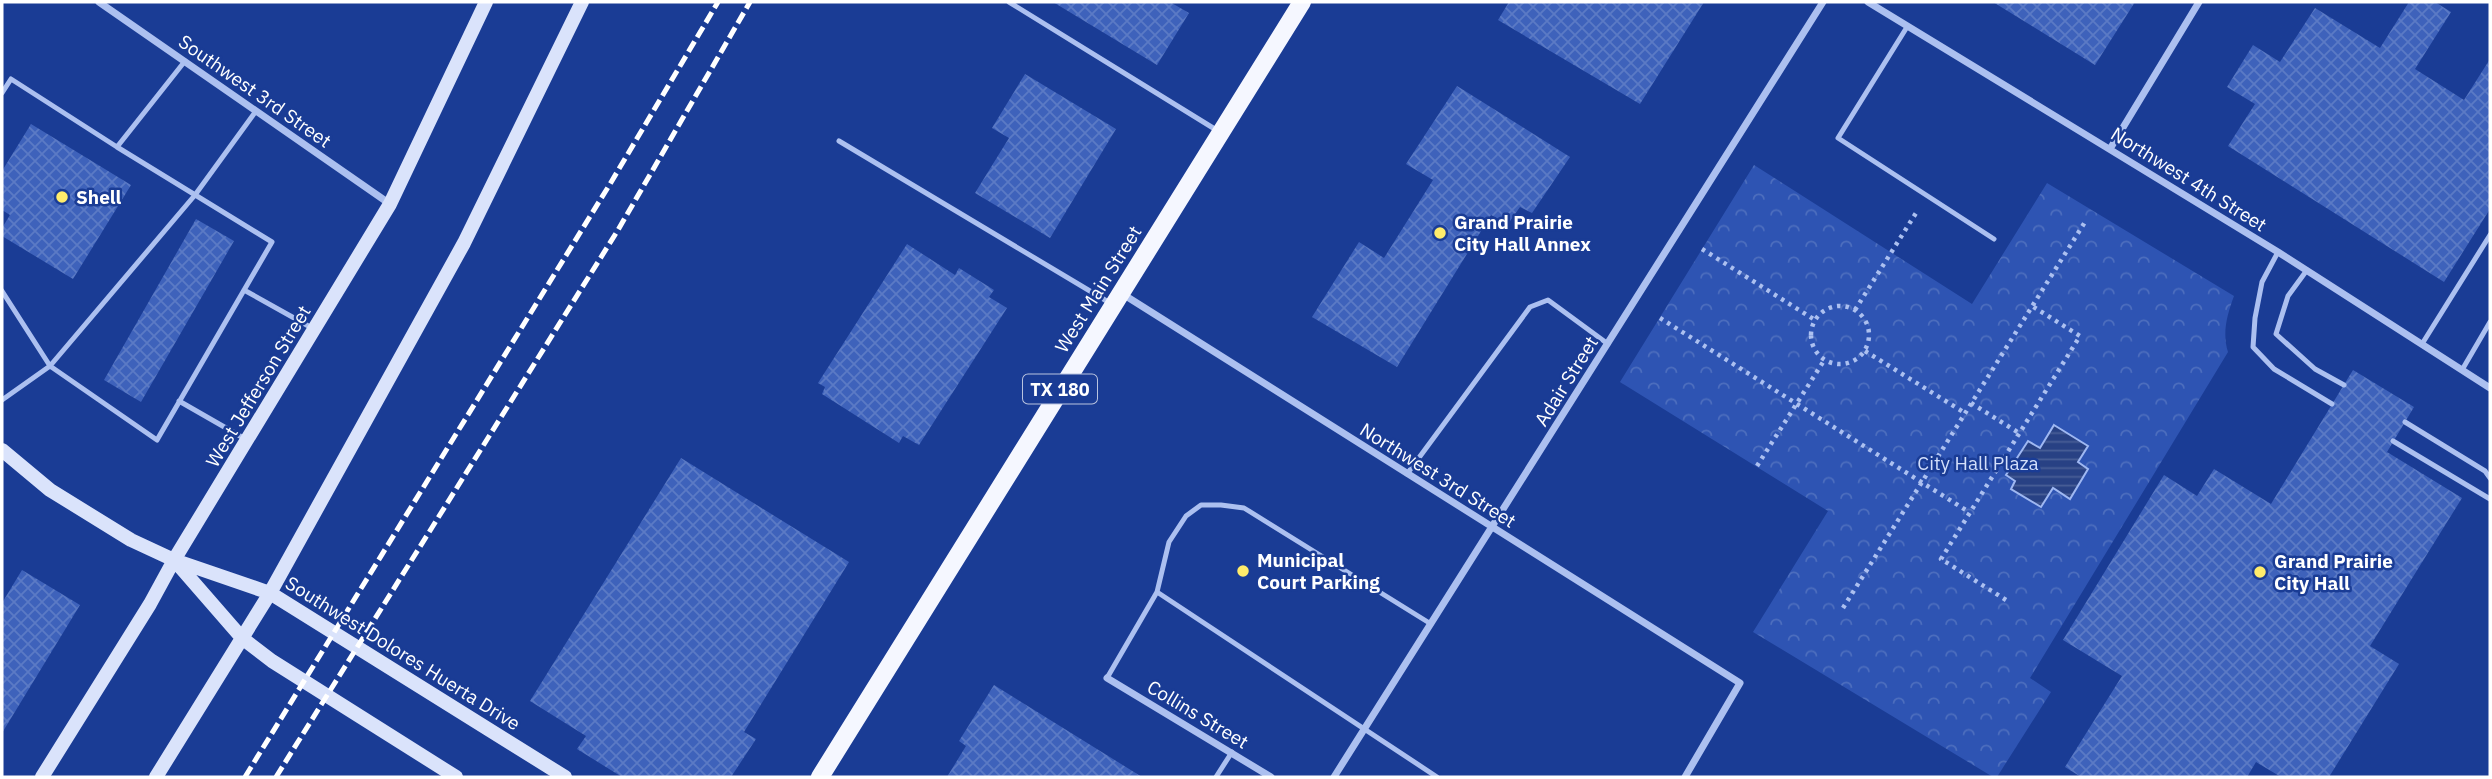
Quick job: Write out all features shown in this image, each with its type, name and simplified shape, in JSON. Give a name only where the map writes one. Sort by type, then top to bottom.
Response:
[{"type":"main road","name":"West Jefferson Street","points":[[42,777],[150,604],[390,204],[486,2]]},
{"type":"main road","points":[[156,777],[270,593],[464,243],[582,2]]},
{"type":"main road","name":"West Main Street","points":[[820,777],[1302,2]]},
{"type":"main road","name":"Southwest Dolores Huerta Drive","points":[[2,450],[50,490],[131,540],[174,560],[270,593],[565,777]]},
{"type":"main road","name":"Southwest Dolores Huerta Drive","points":[[174,560],[242,638],[272,660],[456,777]]},
{"type":"street","name":"Southwest 3rd Street","points":[[100,2],[390,204]]},
{"type":"street","name":"Adair Street","points":[[1334,777],[1824,2]]},
{"type":"street","name":"Northwest 4th Street","points":[[1868,2],[2278,252],[2490,388]]},
{"type":"street","points":[[2110,149],[2199,2]]},
{"type":"street","name":"Northwest 3rd Street","points":[[1117,299],[1407,474],[1740,683],[1685,777]]},
{"type":"street","name":"Collins Street","points":[[1107,678],[1271,777]]},
{"type":"lane","points":[[1010,2],[1220,132]]},
{"type":"lane","points":[[1908,27],[1838,138],[1994,239]]},
{"type":"lane","points":[[117,146],[185,61]]},
{"type":"lane","points":[[2,93],[11,79],[272,242],[157,440],[50,366],[2,291]]},
{"type":"lane","points":[[2,400],[50,366],[195,195],[256,111]]},
{"type":"lane","points":[[839,141],[1117,299]]},
{"type":"lane","points":[[2422,344],[2490,235]]},
{"type":"lane","points":[[2278,252],[2262,282],[2253,347],[2274,369],[2332,404]]},
{"type":"lane","points":[[2306,270],[2288,296],[2276,334],[2315,369],[2344,385]]},
{"type":"lane","points":[[244,290],[314,330]]},
{"type":"lane","points":[[1407,474],[1530,307],[1548,300],[1608,344]]},
{"type":"lane","points":[[2462,370],[2490,322]]},
{"type":"lane","points":[[179,401],[248,440]]},
{"type":"lane","points":[[2404,422],[2486,471],[2490,478]]},
{"type":"lane","points":[[2393,441],[2490,499]]},
{"type":"lane","points":[[1107,678],[1157,592],[1169,542],[1186,516],[1201,505],[1244,509],[1431,624]]},
{"type":"lane","points":[[1157,592],[1437,777]]},
{"type":"lane","points":[[1216,777],[1232,752]]},
{"type":"path","points":[[1855,310],[1926,195]]},
{"type":"path","points":[[1843,608],[2085,222]]},
{"type":"path","points":[[1702,249],[1815,320]]},
{"type":"path","points":[[1845,306],[1855,310],[1863,316],[1869,333],[1864,351],[1857,359],[1835,364],[1825,359],[1813,346],[1812,328],[1823,311],[1845,306]]},
{"type":"path","points":[[2006,600],[1941,559],[2080,336],[2032,306]]},
{"type":"path","points":[[1660,318],[1969,512]]},
{"type":"path","points":[[1864,351],[1965,413]]},
{"type":"path","points":[[1757,466],[1825,359]]},
{"type":"path","points":[[1971,403],[2020,433]]},
{"type":"green space","name":"City Hall Plaza","points":[[1754,165],[1972,304],[2047,183],[2234,296],[2226,324],[2228,352],[2030,678],[2051,692],[1997,777],[1753,632],[1828,511],[1620,382]]},
{"type":"shaded area","points":[[2054,425],[2088,446],[2078,462],[2088,469],[2070,499],[2053,488],[2041,507],[2011,489],[2015,481],[2006,475],[2028,441],[2040,448]]},
{"type":"building","points":[[1053,2],[1170,2],[1189,13],[1157,65]]},
{"type":"building","points":[[1509,2],[1704,2],[1640,104],[1498,20]]},
{"type":"building","points":[[1993,2],[2135,2],[2095,65]]},
{"type":"building","points":[[2409,2],[2435,2],[2451,12],[2415,69],[2464,100],[2490,59],[2490,209],[2444,282],[2228,146],[2255,104],[2227,87],[2253,45],[2280,62],[2315,8],[2380,48]]},
{"type":"building","points":[[1025,74],[1116,129],[1050,238],[975,193],[1009,138],[992,128]]},
{"type":"building","name":"Grand Prairie City Hall Annex","points":[[1457,86],[1570,157],[1532,213],[1520,207],[1508,224],[1491,215],[1397,367],[1312,317],[1359,242],[1384,258],[1433,180],[1406,164]]},
{"type":"building","name":"Shell","points":[[31,124],[131,185],[73,279],[2,236],[2,228],[10,215],[2,210],[2,171]]},
{"type":"building","points":[[196,219],[234,241],[141,402],[104,380]]},
{"type":"building","points":[[907,244],[955,275],[959,268],[994,290],[989,297],[1007,308],[919,445],[903,436],[899,443],[822,394],[825,387],[818,383]]},
{"type":"building","name":"Grand Prairie City Hall","points":[[2353,370],[2414,407],[2387,452],[2462,498],[2370,646],[2399,664],[2329,777],[2281,777],[2256,762],[2247,777],[2081,777],[2065,767],[2122,676],[2063,640],[2164,475],[2197,496],[2214,469],[2271,504]]},
{"type":"building","points":[[681,458],[849,562],[744,732],[756,739],[731,777],[622,777],[577,749],[586,736],[530,701]]},
{"type":"building","points":[[22,570],[80,605],[2,733],[2,603]]},
{"type":"building","points":[[994,685],[1142,777],[947,777],[966,746],[959,741]]},
{"type":"railway","points":[[245,777],[610,184],[718,2]]},
{"type":"railway","points":[[276,777],[618,230],[750,2]]},
{"type":"place","name":"Shell","points":[[62,197]]},
{"type":"place","name":"Grand Prairie City Hall Annex","points":[[1440,233]]},
{"type":"place","name":"Municipal Court Parking","points":[[1243,571]]},
{"type":"place","name":"Grand Prairie City Hall","points":[[2260,572]]}]
